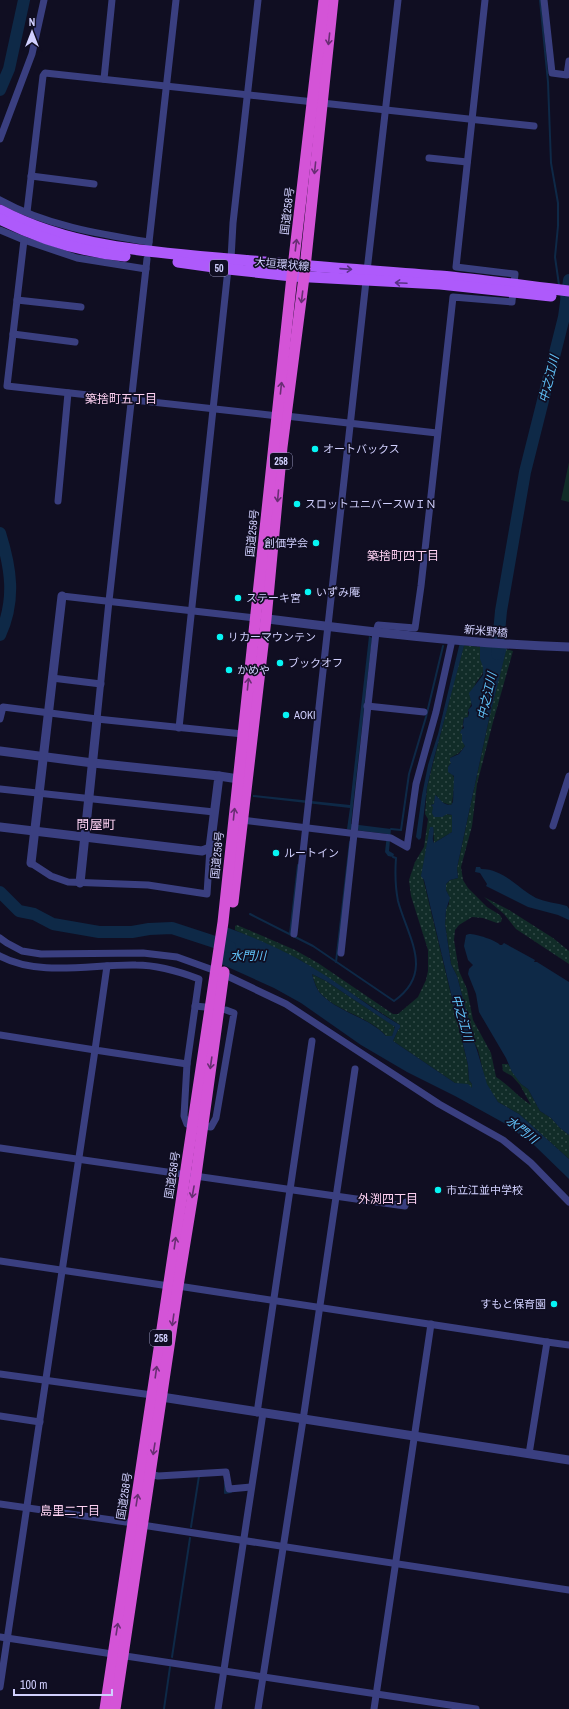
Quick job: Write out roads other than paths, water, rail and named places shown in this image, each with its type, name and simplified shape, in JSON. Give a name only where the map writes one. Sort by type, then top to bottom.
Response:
[{"type":"highway","name":"国道258号","points":[[282,416],[305,272],[324,0]]},
{"type":"highway","name":"国道258号","points":[[227,923],[282,416],[293,270],[333,0]]},
{"type":"highway","name":"国道258号","points":[[105,1709],[118,1654],[191,1174],[242,820],[243,734],[260,618]]},
{"type":"highway","name":"国道258号","points":[[138,1524],[150,1474],[157,1396]]},
{"type":"highway","name":"国道258号","points":[[115,1709],[118,1654]]},
{"type":"main road","name":"大垣環状線","points":[[2,218],[25,230],[69,245],[115,255],[147,255],[305,272],[440,280],[569,291]]},
{"type":"main road","name":"大垣環状線","points":[[440,280],[569,298]]},
{"type":"street","points":[[0,139],[32,54],[44,0]]},
{"type":"street","points":[[104,79],[112,0]]},
{"type":"street","points":[[80,883],[109,601],[176,0]]},
{"type":"street","points":[[179,728],[258,0]]},
{"type":"street","points":[[294,934],[327,626],[398,0]]},
{"type":"street","points":[[341,953],[376,632],[378,625],[415,628],[453,296],[512,302],[515,274],[456,267],[485,0]]},
{"type":"street","points":[[544,0],[552,73],[568,75],[569,61]]},
{"type":"street","points":[[27,212],[43,76],[45,73],[534,126]]},
{"type":"street","points":[[429,158],[467,162]]},
{"type":"street","points":[[31,176],[94,184]]},
{"type":"street","points":[[0,200],[27,212],[62,224],[105,236],[147,255]]},
{"type":"street","points":[[2,218],[24,240],[77,258],[147,255]]},
{"type":"street","points":[[24,240],[7,386],[437,433]]},
{"type":"street","points":[[17,300],[81,306]]},
{"type":"street","points":[[13,334],[75,342]]},
{"type":"street","points":[[58,501],[68,393]]},
{"type":"street","points":[[219,776],[210,848],[207,894],[148,885],[68,882],[51,876],[31,863],[62,596],[260,618]]},
{"type":"street","name":"新米野橋","points":[[260,618],[453,640],[514,645],[569,647]]},
{"type":"street","points":[[242,820],[306,828],[354,829],[387,837],[407,847],[416,784],[436,712],[453,640]]},
{"type":"street","points":[[52,678],[101,684]]},
{"type":"street","points":[[367,706],[424,712]]},
{"type":"street","points":[[0,719],[3,707],[98,719],[243,734]]},
{"type":"street","points":[[0,751],[93,763],[219,776],[242,780]]},
{"type":"street","points":[[553,826],[569,776]]},
{"type":"street","points":[[0,789],[214,812]]},
{"type":"street","points":[[0,827],[202,851],[210,848]]},
{"type":"street","points":[[0,938],[22,951],[41,954],[143,953],[177,957],[220,970],[286,1004],[439,1104],[503,1140],[531,1163],[569,1202]]},
{"type":"street","points":[[0,956],[13,963],[29,966],[158,966],[198,979],[187,1064],[184,1116],[187,1124],[211,1127],[216,1118],[234,1013],[226,1010]]},
{"type":"street","points":[[0,1687],[4,1638],[40,1422],[107,966]]},
{"type":"street","points":[[195,1006],[204,1007]]},
{"type":"street","points":[[0,1035],[187,1064]]},
{"type":"street","points":[[218,1709],[252,1488],[274,1301],[312,1041]]},
{"type":"street","points":[[258,1709],[284,1547],[355,1069]]},
{"type":"street","points":[[0,1148],[78,1160],[191,1174],[405,1206],[406,1202]]},
{"type":"street","points":[[0,1260],[569,1346]]},
{"type":"street","points":[[374,1709],[431,1324]]},
{"type":"street","points":[[529,1454],[547,1342]]},
{"type":"street","points":[[0,1374],[157,1396],[303,1420],[569,1460]]},
{"type":"street","points":[[0,1416],[40,1422]]},
{"type":"street","points":[[150,1474],[158,1476],[226,1472],[229,1489],[252,1488]]},
{"type":"street","points":[[0,1504],[569,1590]]},
{"type":"street","points":[[4,1638],[476,1709]]},
{"type":"water","points":[[369,636],[372,638],[351,824],[391,829],[389,851],[394,854],[393,857],[388,856],[385,852],[387,834],[347,829],[350,808],[253,797],[253,795],[350,805]]},
{"type":"water","points":[[460,642],[465,642],[427,787],[421,838],[419,840],[416,837],[428,765],[438,734]]},
{"type":"water","points":[[480,644],[507,647],[489,719],[457,868],[458,878],[450,880],[446,884],[446,890],[450,898],[446,910],[445,924],[451,964],[457,976],[474,1035],[474,1042],[487,1084],[498,1102],[519,1114],[569,1159],[569,1179],[534,1145],[504,1123],[407,1072],[361,1045],[301,1003],[274,988],[221,964],[226,927],[285,952],[307,964],[400,1025],[400,1028],[393,1041],[455,1083],[468,1084],[472,1088],[472,1084],[469,1080],[468,1065],[424,880],[421,876],[430,827],[433,827],[434,843],[452,832],[452,815],[447,814],[442,817],[434,817],[432,813],[433,807],[431,805],[434,804],[435,795],[446,804],[451,805],[453,802],[454,776],[448,772],[448,767],[451,763],[450,758],[459,754],[465,746],[462,741],[462,734],[460,733],[464,728],[464,718],[468,717],[468,710],[472,706],[469,693],[483,675],[483,667],[480,659]],"holes":[[[312,974],[326,981],[395,1027],[392,1036],[386,1036],[371,1024],[336,1006],[328,1000],[318,990]]]},
{"type":"water","points":[[476,867],[497,872],[529,894],[543,901],[567,906],[569,909],[569,920],[558,915],[528,907],[486,886],[487,884],[480,873],[475,872]]},
{"type":"water","points":[[469,934],[486,938],[500,945],[504,943],[535,960],[534,962],[537,962],[569,982],[569,1135],[551,1118],[540,1111],[528,1089],[521,1084],[512,1072],[506,1058],[479,1012],[476,994],[468,974],[469,969],[473,965],[468,960],[464,946],[466,935]]},
{"type":"waterway","name":"水門川","points":[[0,90],[9,69],[24,0]]},
{"type":"waterway","points":[[540,0],[548,82],[551,163],[558,203],[558,226],[555,257],[559,285]]},
{"type":"waterway","name":"中之江川","points":[[497,654],[501,611],[525,472],[564,317],[569,280]]},
{"type":"waterway","name":"中之江川","points":[[561,294],[564,317]]},
{"type":"waterway","name":"水門川","points":[[0,533],[7,559],[10,584],[8,609],[0,635]]},
{"type":"waterway","points":[[391,829],[401,830],[409,774],[426,717],[443,646]]},
{"type":"waterway","points":[[336,962],[350,842]]},
{"type":"waterway","points":[[250,914],[313,946],[394,1001],[406,990],[413,978],[416,966],[412,941],[398,901],[396,890],[396,858],[393,857]]},
{"type":"waterway","points":[[290,934],[298,865]]},
{"type":"waterway","name":"水門川","points":[[0,892],[19,911],[34,914],[53,924],[99,932],[132,932],[149,929],[172,928],[230,947]]},
{"type":"waterway","points":[[191,1527],[199,1476]]},
{"type":"waterway","points":[[225,1483],[225,1493],[231,1492]]},
{"type":"waterway","points":[[172,1657],[190,1538]]},
{"type":"waterway","points":[[164,1709],[170,1667]]},
{"type":"place","name":"オートバックス","points":[[315,449]]},
{"type":"place","name":"スロットユニバースＷＩＮ","points":[[297,504]]},
{"type":"place","name":"創価学会","points":[[316,543]]},
{"type":"place","name":"いずみ庵","points":[[308,592]]},
{"type":"place","name":"ステーキ宮","points":[[238,598]]},
{"type":"place","name":"リカーマウンテン","points":[[220,637]]},
{"type":"place","name":"ブックオフ","points":[[280,663]]},
{"type":"place","name":"かめや","points":[[229,670]]},
{"type":"place","name":"AOKI","points":[[286,715]]},
{"type":"place","name":"ルートイン","points":[[276,853]]},
{"type":"place","name":"市立江並中学校","points":[[438,1190]]},
{"type":"place","name":"すもと保育園","points":[[554,1304]]},
{"type":"district","name":"築捨町五丁目","points":[[121,399]]},
{"type":"district","name":"築捨町四丁目","points":[[403,556]]},
{"type":"district","name":"問屋町","points":[[96,824]]},
{"type":"district","name":"外渕四丁目","points":[[388,1199]]},
{"type":"district","name":"島里二丁目","points":[[70,1511]]}]
